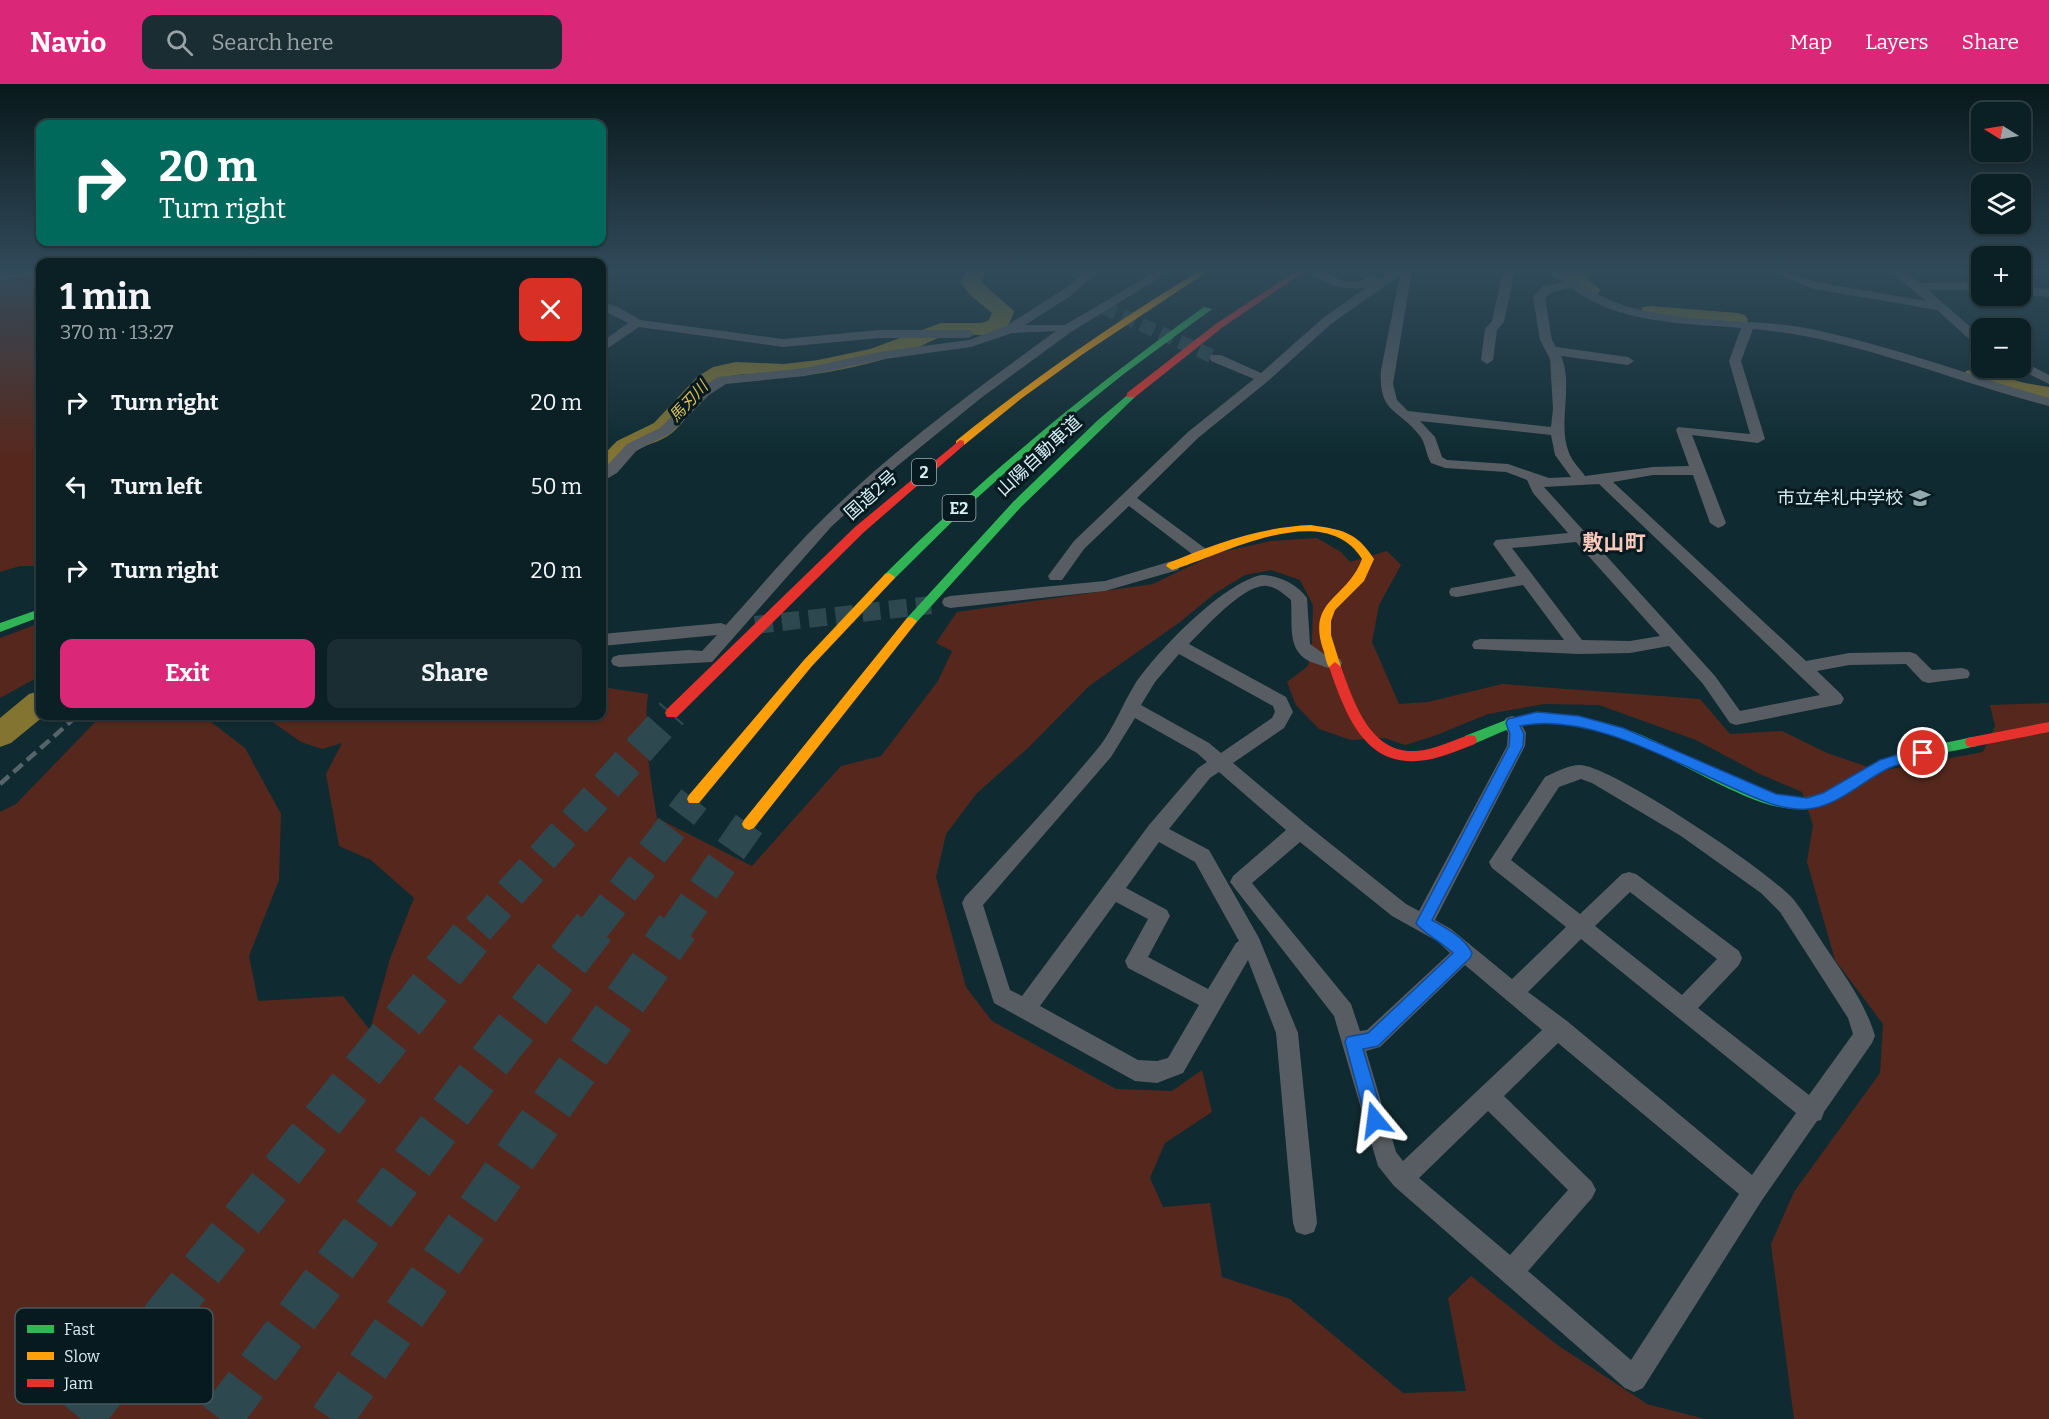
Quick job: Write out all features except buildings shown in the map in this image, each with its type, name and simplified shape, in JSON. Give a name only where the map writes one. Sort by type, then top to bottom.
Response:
[{"type":"main road","name":"国道2号","points":[[672,713],[788,597],[885,505],[969,434],[1104,332]]},
{"type":"main road","name":"山陽自動車道","points":[[694,799],[825,642],[933,532],[1008,463],[1101,385],[1172,332]]},
{"type":"main road","name":"山陽自動車道","points":[[749,824],[928,598],[1044,473],[1209,332]]},
{"type":"main road","points":[[1172,566],[1201,553],[1284,530],[1313,528],[1338,532],[1356,542],[1368,559],[1365,572],[1354,585],[1333,602],[1324,617],[1324,632],[1362,733],[1378,749],[1396,756],[1416,757],[1444,751],[1512,723],[1537,717],[1579,721],[1618,732],[1774,800],[1807,804],[1828,797],[1885,764],[1923,753],[2049,727]]},
{"type":"main road","points":[[0,628],[36,614]]},
{"type":"street","points":[[606,345],[624,332]]},
{"type":"street","points":[[705,332],[783,343],[879,334],[996,333]]},
{"type":"street","points":[[619,661],[689,656],[706,658],[826,524],[891,464],[976,395],[1062,332]]},
{"type":"street","points":[[1056,576],[1079,544],[1193,435],[1314,332]]},
{"type":"street","points":[[1396,332],[1387,372],[1387,393],[1404,415],[1428,436],[1436,460],[1445,464],[1509,468],[1548,483],[1602,479],[1653,471],[1699,470]]},
{"type":"street","points":[[1487,360],[1491,332]]},
{"type":"street","points":[[1545,332],[1546,340],[1554,351],[1560,409],[1557,432],[1562,455],[1581,480]]},
{"type":"street","points":[[1718,523],[1683,430],[1758,439],[1735,361],[1746,332]]},
{"type":"street","points":[[1805,332],[1838,339],[2049,402]]},
{"type":"street","points":[[606,474],[632,447],[665,431],[704,392],[723,380],[805,372],[885,355],[971,343],[985,340],[996,333]]},
{"type":"street","points":[[1554,351],[1628,361]]},
{"type":"street","points":[[1216,358],[1263,378]]},
{"type":"street","points":[[2031,370],[2049,380]]},
{"type":"street","points":[[1404,415],[1557,432]]},
{"type":"street","points":[[1534,479],[1538,490],[1709,680],[1736,718],[1835,699],[1602,479]]},
{"type":"street","points":[[1128,498],[1201,553]]},
{"type":"street","points":[[1579,537],[1501,544],[1579,648]]},
{"type":"street","points":[[950,602],[1105,586],[1172,566]]},
{"type":"street","points":[[1252,944],[1243,949],[1175,1066],[1156,1072],[1135,1070],[1001,996],[972,903],[1107,749],[1143,685],[1178,646],[1237,591],[1253,582],[1268,579],[1286,587],[1299,598],[1301,612],[1297,637],[1305,651],[1319,659],[1334,663]]},
{"type":"street","points":[[1457,592],[1528,579]]},
{"type":"street","points":[[606,640],[721,629]]},
{"type":"street","points":[[1480,645],[1630,647],[1672,640]]},
{"type":"street","points":[[1026,1008],[1156,831],[1204,773],[1278,723],[1284,712],[1280,702],[1178,646]]},
{"type":"street","points":[[1803,668],[1849,659],[1910,658],[1929,676],[1962,674]]},
{"type":"street","points":[[1131,708],[1203,748],[1300,831],[1399,910],[1444,934],[1464,953],[1559,1028],[1754,1192]]},
{"type":"street","points":[[1423,923],[1516,746],[1517,734],[1512,723]]},
{"type":"street","points":[[1300,831],[1280,845],[1240,882],[1343,1011],[1386,1158],[1402,1178],[1634,1379],[1754,1192],[1813,1112],[1864,1036],[1858,1014],[1787,906],[1768,887],[1688,830],[1598,778],[1581,772],[1566,775],[1552,782],[1499,862],[1813,1112]]},
{"type":"street","points":[[1156,831],[1202,856],[1252,944],[1287,1033],[1305,1222]]},
{"type":"street","points":[[1513,992],[1629,880],[1732,958],[1683,1009]]},
{"type":"street","points":[[1112,890],[1160,916],[1134,961],[1212,1001]]},
{"type":"street","points":[[1353,1042],[1372,1040],[1464,953]]},
{"type":"street","points":[[1402,1178],[1559,1028]]},
{"type":"street","points":[[1488,1096],[1584,1190],[1511,1272]]},
{"type":"shaded area","points":[[0,332],[36,332],[36,566],[20,566],[0,572]]},
{"type":"shaded area","points":[[1317,538],[1341,552],[1350,562],[1387,551],[1401,565],[1379,605],[1372,642],[1399,704],[1428,702],[1502,684],[1700,699],[1730,734],[1782,731],[1827,753],[1880,771],[1983,752],[1995,726],[1990,705],[2049,703],[2049,1419],[1794,1419],[1771,1244],[1794,1192],[1880,1073],[1883,1024],[1835,960],[1807,862],[1813,825],[1802,792],[1760,774],[1696,740],[1599,705],[1544,704],[1488,714],[1405,745],[1385,738],[1351,740],[1319,729],[1296,705],[1287,682],[1308,666],[1312,642],[1313,605],[1300,580],[1271,570],[1245,575],[1214,594],[1180,622],[1089,686],[1029,747],[977,793],[946,834],[936,877],[966,987],[992,1021],[1116,1089],[1172,1091],[1202,1070],[1212,1112],[1165,1143],[1150,1178],[1163,1207],[1210,1203],[1222,1277],[1290,1299],[1403,1393],[1466,1391],[1448,1298],[1471,1276],[1556,1344],[1647,1404],[1705,1419],[0,1419],[0,812],[16,804],[97,720],[209,720],[245,748],[281,814],[279,880],[249,956],[258,1001],[343,996],[370,1030],[390,959],[414,898],[371,860],[339,846],[326,774],[342,743],[322,749],[301,742],[270,720],[606,720],[606,684],[608,688],[648,694],[647,740],[657,818],[752,866],[841,766],[881,756],[938,681],[952,651],[936,643],[957,612],[1153,584],[1217,553],[1271,541]]},
{"type":"shaded area","points":[[36,624],[36,678],[0,698],[0,638]]},
{"type":"waterway","name":"馬刃川","points":[[606,467],[626,446],[663,428],[706,382],[721,372],[736,369],[784,371],[818,367],[878,354],[914,342],[932,332]]},
{"type":"waterway","name":"馬刃川","points":[[1981,378],[2023,390],[2049,394]]},
{"type":"waterway","name":"馬刃川","points":[[0,735],[36,705]]},
{"type":"tunnel","points":[[1159,332],[1216,358]]},
{"type":"tunnel","points":[[755,625],[931,605]]},
{"type":"tunnel","points":[[478,929],[672,713]]},
{"type":"tunnel","points":[[593,929],[694,799]]},
{"type":"tunnel","points":[[676,929],[749,824]]},
{"type":"tunnel","points":[[171,1308],[479,927]]},
{"type":"tunnel","points":[[220,1419],[468,1089],[594,927]]},
{"type":"tunnel","points":[[331,1419],[677,927]]},
{"type":"tunnel","points":[[81,1419],[93,1404]]},
{"type":"railway","points":[[0,784],[72,720]]},
{"type":"traffic: fast","points":[[889,577],[964,503],[1041,435],[1175,332]]},
{"type":"traffic: fast","points":[[911,621],[1017,504],[1131,395]]},
{"type":"traffic: fast","points":[[0,628],[36,614]]},
{"type":"traffic: fast","points":[[1470,740],[1518,721],[1550,718],[1575,720],[1624,733],[1753,793],[1793,803],[1806,803],[1831,795],[1898,759],[1972,742]]},
{"type":"traffic: slow","points":[[960,443],[1019,396],[1109,332]]},
{"type":"traffic: slow","points":[[1172,566],[1238,540],[1287,529],[1311,528],[1334,532],[1354,541],[1368,559],[1366,565],[1358,580],[1335,602],[1325,621],[1325,635],[1335,667]]},
{"type":"traffic: slow","points":[[694,799],[808,663],[889,577]]},
{"type":"traffic: slow","points":[[749,824],[911,621]]},
{"type":"traffic: jam","points":[[1131,395],[1211,332]]},
{"type":"traffic: jam","points":[[672,713],[859,530],[960,443]]},
{"type":"traffic: jam","points":[[1335,667],[1355,717],[1367,735],[1380,748],[1397,755],[1416,756],[1441,751],[1470,740]]},
{"type":"traffic: jam","points":[[1972,742],[2049,727]]},
{"type":"place","name":"市立牟礼中学校","points":[[1920,498]]},
{"type":"district","name":"敷山町","points":[[1614,543]]},
{"type":"route","points":[[1375,1120],[1353,1042],[1372,1040],[1464,953],[1444,934],[1423,923],[1434,906],[1516,746],[1517,734],[1512,723],[1537,717],[1579,721],[1652,745],[1774,800],[1807,804],[1828,797],[1885,764],[1923,753]]}]
